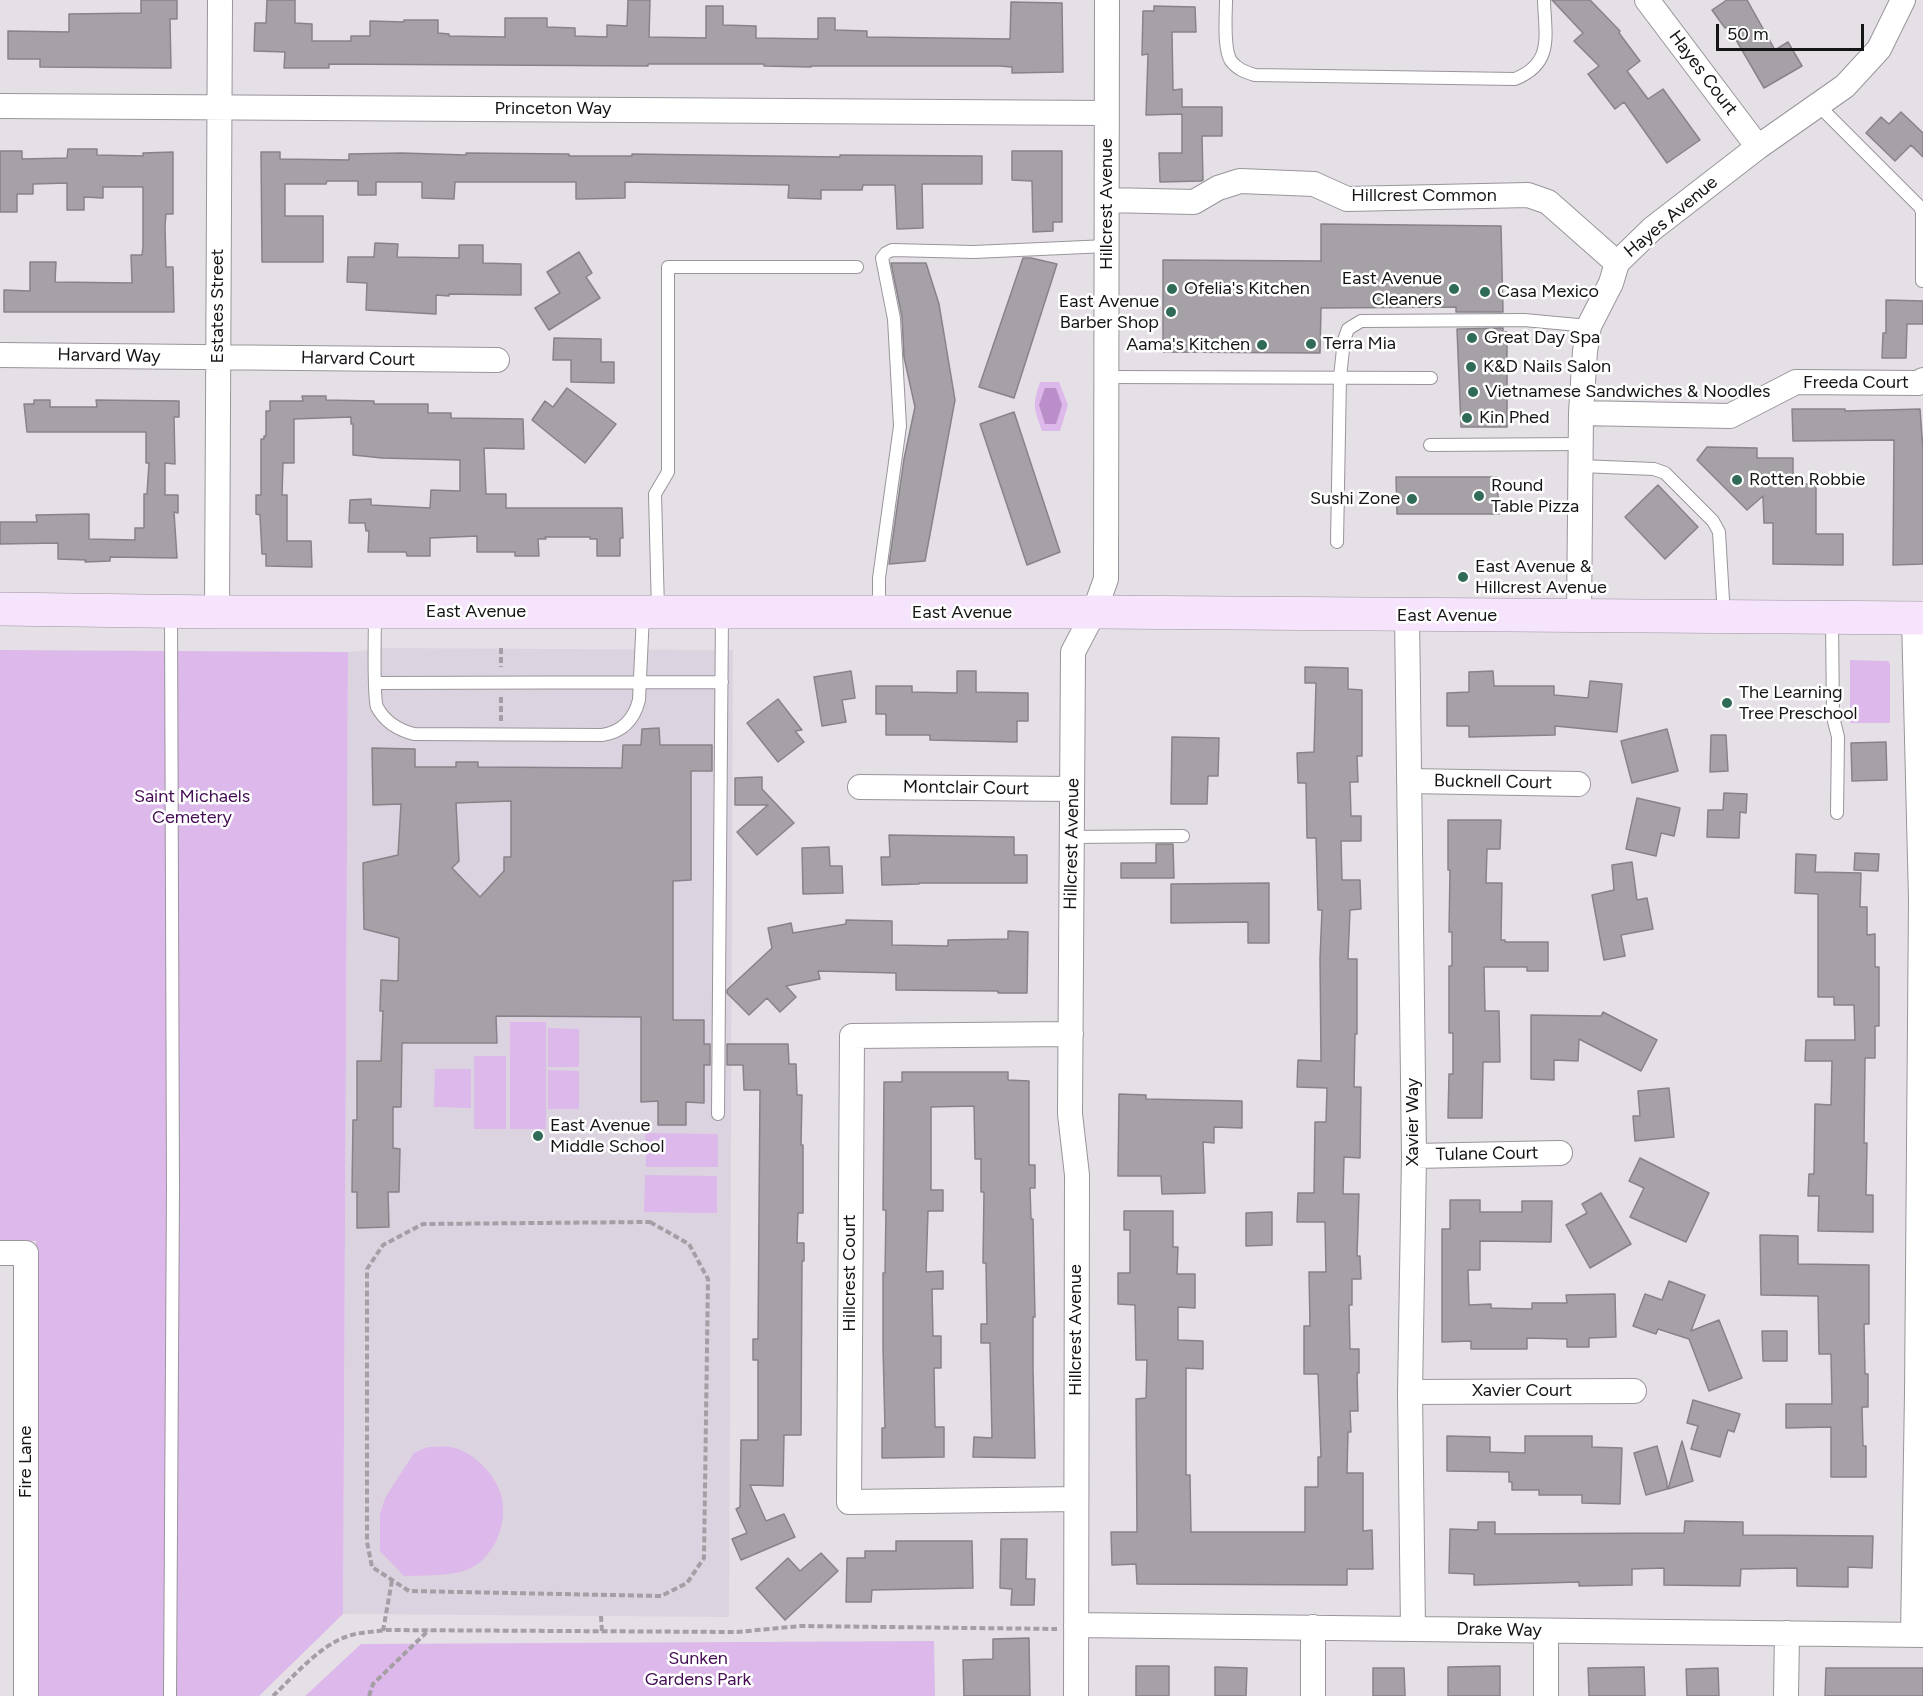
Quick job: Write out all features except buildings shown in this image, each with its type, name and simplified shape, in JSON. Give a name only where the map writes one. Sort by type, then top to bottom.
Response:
[{"type":"main road","name":"East Avenue","points":[[0,609],[217,612],[1094,612],[1919,618]]},
{"type":"street","name":"Estates Street","points":[[217,612],[220,0]]},
{"type":"street","name":"Hillcrest Avenue","points":[[1076,1696],[1077,1175],[1070,1114],[1073,652],[1094,612],[1106,579],[1107,0]]},
{"type":"street","name":"Hayes Court","points":[[1647,0],[1758,147]]},
{"type":"street","name":"Hayes Avenue","points":[[1579,616],[1580,455],[1585,351],[1589,326],[1611,283],[1617,263],[1652,229],[1758,147],[1845,86],[1879,49],[1903,0]]},
{"type":"street","name":"Princeton Way","points":[[0,106],[1106,113]]},
{"type":"street","name":"Hillcrest Common","points":[[1107,200],[1194,202],[1218,188],[1240,181],[1314,184],[1347,199],[1528,195],[1548,202],[1617,263]]},
{"type":"street","name":"Harvard Way","points":[[0,355],[219,357]]},
{"type":"street","name":"Harvard Court","points":[[219,357],[497,360]]},
{"type":"street","name":"Freeda Court","points":[[1581,413],[1730,416],[1796,382],[1918,383],[1923,380]]},
{"type":"street","name":"Xavier Way","points":[[1407,615],[1414,1156],[1410,1392],[1413,1629]]},
{"type":"street","points":[[1918,1635],[1922,899],[1919,618]]},
{"type":"street","name":"Bucknell Court","points":[[1409,781],[1578,784]]},
{"type":"street","name":"Montclair Court","points":[[860,787],[1072,789]]},
{"type":"street","name":"Hillcrest Court","points":[[1071,1034],[852,1036],[849,1502],[1076,1499]]},
{"type":"street","name":"Tulane Court","points":[[1414,1156],[1560,1153]]},
{"type":"street","name":"Fire Lane","points":[[0,1253],[26,1253],[26,1696]]},
{"type":"street","name":"Xavier Court","points":[[1410,1392],[1634,1391]]},
{"type":"street","name":"Drake Way","points":[[1076,1627],[1313,1627],[1918,1635]]},
{"type":"street","points":[[1313,1627],[1313,1696]]},
{"type":"street","points":[[1546,1630],[1546,1696]]},
{"type":"street","points":[[1786,1696],[1787,1634]]},
{"type":"lane","points":[[1226,0],[1226,45],[1230,60],[1241,70],[1254,75],[1515,79],[1527,74],[1543,58],[1544,0]]},
{"type":"lane","points":[[1818,105],[1920,207],[1922,212],[1922,281]]},
{"type":"lane","points":[[879,613],[879,578],[900,426],[894,319],[882,258],[892,250],[974,252],[1107,246]]},
{"type":"lane","points":[[375,612],[376,705],[389,723],[397,729],[414,734],[591,735],[615,733],[637,710],[650,612],[656,494],[668,472],[668,267],[857,267]]},
{"type":"lane","points":[[1337,542],[1340,377],[1344,340],[1348,329],[1361,321],[1524,320],[1589,326]]},
{"type":"lane","points":[[1107,377],[1431,378]]},
{"type":"lane","points":[[1430,445],[1580,455],[1665,473],[1713,521],[1719,532],[1724,617]]},
{"type":"lane","points":[[170,1696],[173,1212],[171,611]]},
{"type":"lane","points":[[718,1114],[722,612]]},
{"type":"lane","points":[[1832,617],[1833,717],[1838,737],[1837,813]]},
{"type":"lane","points":[[376,683],[722,682]]},
{"type":"lane","points":[[1072,837],[1183,836]]},
{"type":"path","points":[[650,1222],[689,1244],[708,1279],[704,1558],[687,1583],[661,1596],[409,1591],[392,1580],[372,1567],[367,1542],[367,1269],[383,1245],[423,1224],[650,1222]]},
{"type":"path","points":[[383,1630],[392,1580]]},
{"type":"path","points":[[601,1616],[602,1632]]},
{"type":"path","points":[[273,1696],[318,1654],[346,1637],[383,1630],[737,1632],[801,1626],[1076,1627]]},
{"type":"path","points":[[369,1696],[373,1684],[430,1629]]},
{"type":"shaded area","points":[[1045,388],[1056,388],[1062,405],[1056,424],[1045,424],[1039,405]]},
{"type":"shaded area","name":"East Avenue Middle School","points":[[388,648],[733,650],[729,1617],[343,1614],[348,652]]},
{"type":"green space","points":[[1040,382],[1059,382],[1068,405],[1060,431],[1042,431],[1035,407]]},
{"type":"green space","name":"Saint Michaels Cemetery","points":[[0,650],[348,652],[343,1614],[259,1696],[31,1696],[36,1241],[0,1241]]},
{"type":"green space","points":[[1850,660],[1888,661],[1890,664],[1890,723],[1850,723]]},
{"type":"green space","points":[[510,1022],[546,1022],[546,1129],[510,1129]]},
{"type":"green space","points":[[548,1028],[579,1029],[579,1067],[548,1067]]},
{"type":"green space","points":[[474,1056],[506,1056],[506,1129],[474,1129]]},
{"type":"green space","points":[[435,1069],[471,1069],[471,1108],[434,1107]]},
{"type":"green space","points":[[548,1070],[579,1071],[579,1109],[548,1109]]},
{"type":"green space","points":[[645,1133],[718,1134],[718,1167],[646,1167]]},
{"type":"green space","points":[[645,1175],[717,1176],[717,1213],[644,1212]]},
{"type":"green space","points":[[428,1447],[459,1449],[474,1458],[487,1470],[500,1492],[502,1522],[496,1542],[490,1551],[484,1559],[469,1569],[461,1572],[404,1576],[380,1551],[380,1514],[385,1498],[414,1453]]},
{"type":"green space","name":"Sunken Gardens Park","points":[[934,1641],[935,1696],[305,1696],[361,1644]]},
{"type":"place","name":"Ofelia's Kitchen","points":[[1172,289]]},
{"type":"place","name":"East Avenue Cleaners","points":[[1454,289]]},
{"type":"place","name":"Casa Mexico","points":[[1485,292]]},
{"type":"place","name":"East Avenue Barber Shop","points":[[1171,312]]},
{"type":"place","name":"Great Day Spa","points":[[1472,338]]},
{"type":"place","name":"Terra Mia","points":[[1311,344]]},
{"type":"place","name":"Aama's Kitchen","points":[[1262,345]]},
{"type":"place","name":"K&D Nails Salon","points":[[1471,367]]},
{"type":"place","name":"Vietnamese Sandwiches & Noodles","points":[[1473,392]]},
{"type":"place","name":"Kin Phed","points":[[1467,418]]},
{"type":"place","name":"Rotten Robbie","points":[[1737,480]]},
{"type":"place","name":"Round Table Pizza","points":[[1479,496]]},
{"type":"place","name":"Sushi Zone","points":[[1412,499]]},
{"type":"place","name":"East Avenue & Hillcrest Avenue","points":[[1463,577]]},
{"type":"place","name":"The Learning Tree Preschool","points":[[1727,703]]},
{"type":"place","name":"East Avenue Middle School","points":[[538,1136]]}]
